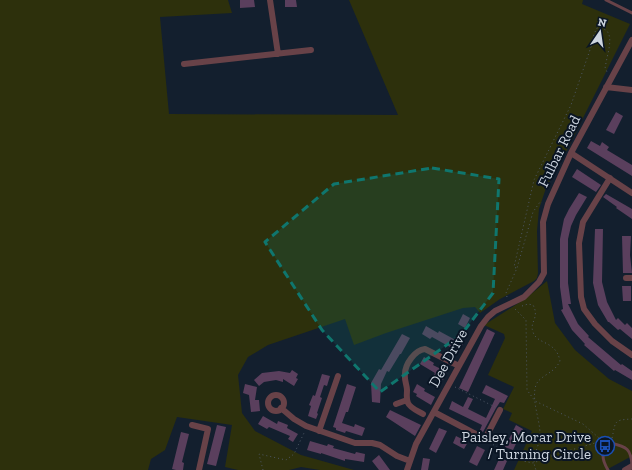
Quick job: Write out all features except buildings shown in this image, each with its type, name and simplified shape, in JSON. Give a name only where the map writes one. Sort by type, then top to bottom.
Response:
[{"type":"street","points":[[270,0],[278,54]]},
{"type":"street","name":"Fulbar Road","points":[[539,282],[544,273],[543,222],[548,204],[571,153],[632,40]]},
{"type":"street","points":[[184,64],[311,50]]},
{"type":"street","points":[[606,87],[632,90]]},
{"type":"street","points":[[571,153],[632,193]]},
{"type":"street","points":[[610,178],[583,222],[580,243],[581,297],[584,309],[595,324],[612,341],[632,355]]},
{"type":"street","name":"Dee Drive","points":[[408,470],[416,444],[481,326],[495,311],[524,297],[539,282]]},
{"type":"street","points":[[422,414],[411,407],[407,400],[405,368],[419,351],[425,349],[458,366]]},
{"type":"street","points":[[319,431],[338,376]]},
{"type":"street","points":[[396,404],[407,400]]},
{"type":"street","points":[[281,408],[294,419],[306,426],[356,443],[372,443],[380,445],[397,456],[410,461]]},
{"type":"street","points":[[434,412],[485,439],[500,410]]},
{"type":"street","points":[[192,425],[208,429],[199,470]]},
{"type":"street","points":[[625,470],[632,466]]},
{"type":"lane","points":[[606,0],[632,13]]},
{"type":"lane","points":[[608,470],[603,460],[604,451],[611,443],[623,446],[631,454],[632,466]]},
{"type":"path","points":[[517,268],[514,267],[534,180],[571,105],[597,28],[603,28],[608,31],[610,37],[605,67],[607,71],[613,75]]},
{"type":"path","points":[[548,204],[540,202],[533,212],[517,268],[506,293],[510,304],[526,320],[527,390],[535,401],[583,424],[599,438],[611,443],[616,423],[619,420],[632,419]]},
{"type":"path","points":[[510,304],[518,306],[528,304],[533,305],[536,310],[536,316],[532,327],[533,333],[535,336],[553,347],[559,356],[560,361],[557,368],[540,379],[536,385],[535,401],[540,435],[533,463],[536,470]]},
{"type":"path","points":[[449,384],[500,410]]},
{"type":"path","points":[[263,470],[259,454],[286,460],[294,454],[303,434]]},
{"type":"path","points":[[485,439],[500,450],[523,461],[533,463],[595,443],[604,451]]},
{"type":"highlighted area","points":[[432,168],[499,179],[493,293],[461,335],[380,392],[322,330],[265,242],[334,184]]},
{"type":"green space","points":[[0,0],[228,0],[232,13],[160,17],[169,114],[398,115],[349,0],[583,0],[582,4],[630,24],[567,150],[546,188],[539,209],[537,231],[538,273],[537,278],[534,281],[500,299],[480,313],[475,307],[463,308],[354,345],[345,319],[268,345],[248,357],[238,375],[242,413],[255,431],[301,455],[354,470],[320,470],[301,467],[289,470],[238,470],[225,467],[232,425],[177,417],[165,450],[151,459],[148,470],[0,470]]},
{"type":"green space","points":[[547,281],[555,323],[575,350],[609,379],[632,391],[632,456],[606,470],[514,470],[532,431],[509,420],[512,413],[503,409],[514,387],[488,375],[505,338],[504,334],[484,325],[525,299]]},
{"type":"place","name":"Paisley, Morar Drive / Turning Circle","points":[[605,446]]}]
